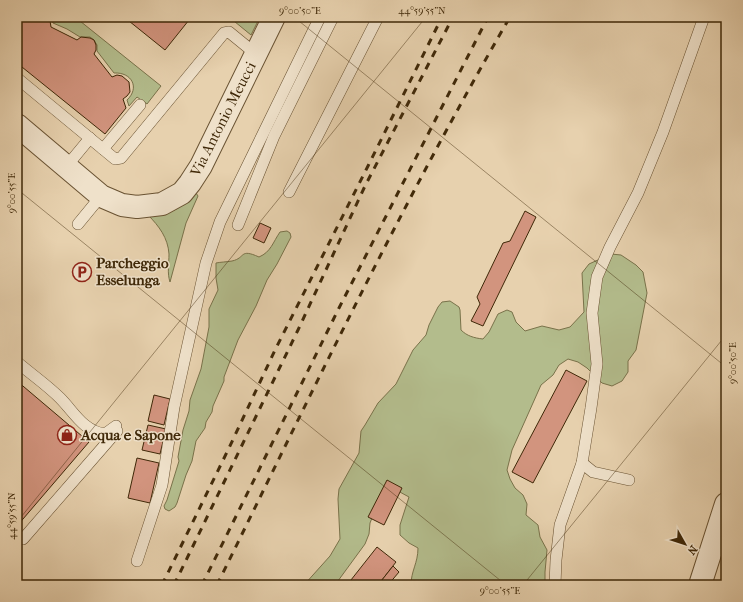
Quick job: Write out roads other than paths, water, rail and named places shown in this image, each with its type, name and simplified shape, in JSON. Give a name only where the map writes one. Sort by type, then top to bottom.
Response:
[{"type":"street","name":"Via Antonio Meucci","points":[[17,125],[101,196],[122,205],[136,207],[162,204],[182,192],[201,166],[274,17]]},
{"type":"street","points":[[700,585],[719,550],[726,504]]},
{"type":"lane","points":[[137,561],[162,485],[174,407],[206,263],[220,222],[320,17]]},
{"type":"lane","points":[[238,225],[274,136],[333,17]]},
{"type":"lane","points":[[289,192],[378,17]]},
{"type":"lane","points":[[555,585],[560,525],[582,464],[597,364],[592,313],[597,277],[610,247],[638,193],[704,17]]},
{"type":"lane","points":[[17,78],[103,149],[115,158],[120,158],[224,33],[229,32],[256,54]]},
{"type":"lane","points":[[103,149],[140,105]]},
{"type":"lane","points":[[66,167],[90,138]]},
{"type":"lane","points":[[78,224],[101,196]]},
{"type":"lane","points":[[17,362],[60,398],[85,426],[96,433],[105,434],[118,428],[23,539]]},
{"type":"lane","points":[[582,464],[593,472],[629,480]]},
{"type":"railway","points":[[162,585],[276,348],[442,17]]},
{"type":"railway","points":[[174,585],[298,330],[365,186],[453,17]]},
{"type":"railway","points":[[202,585],[339,308],[488,17]]},
{"type":"railway","points":[[217,585],[395,227],[510,17]]},
{"type":"place","name":"Parcheggio Esselunga","points":[[82,272]]},
{"type":"place","name":"Acqua e Sapone","points":[[67,435]]}]
